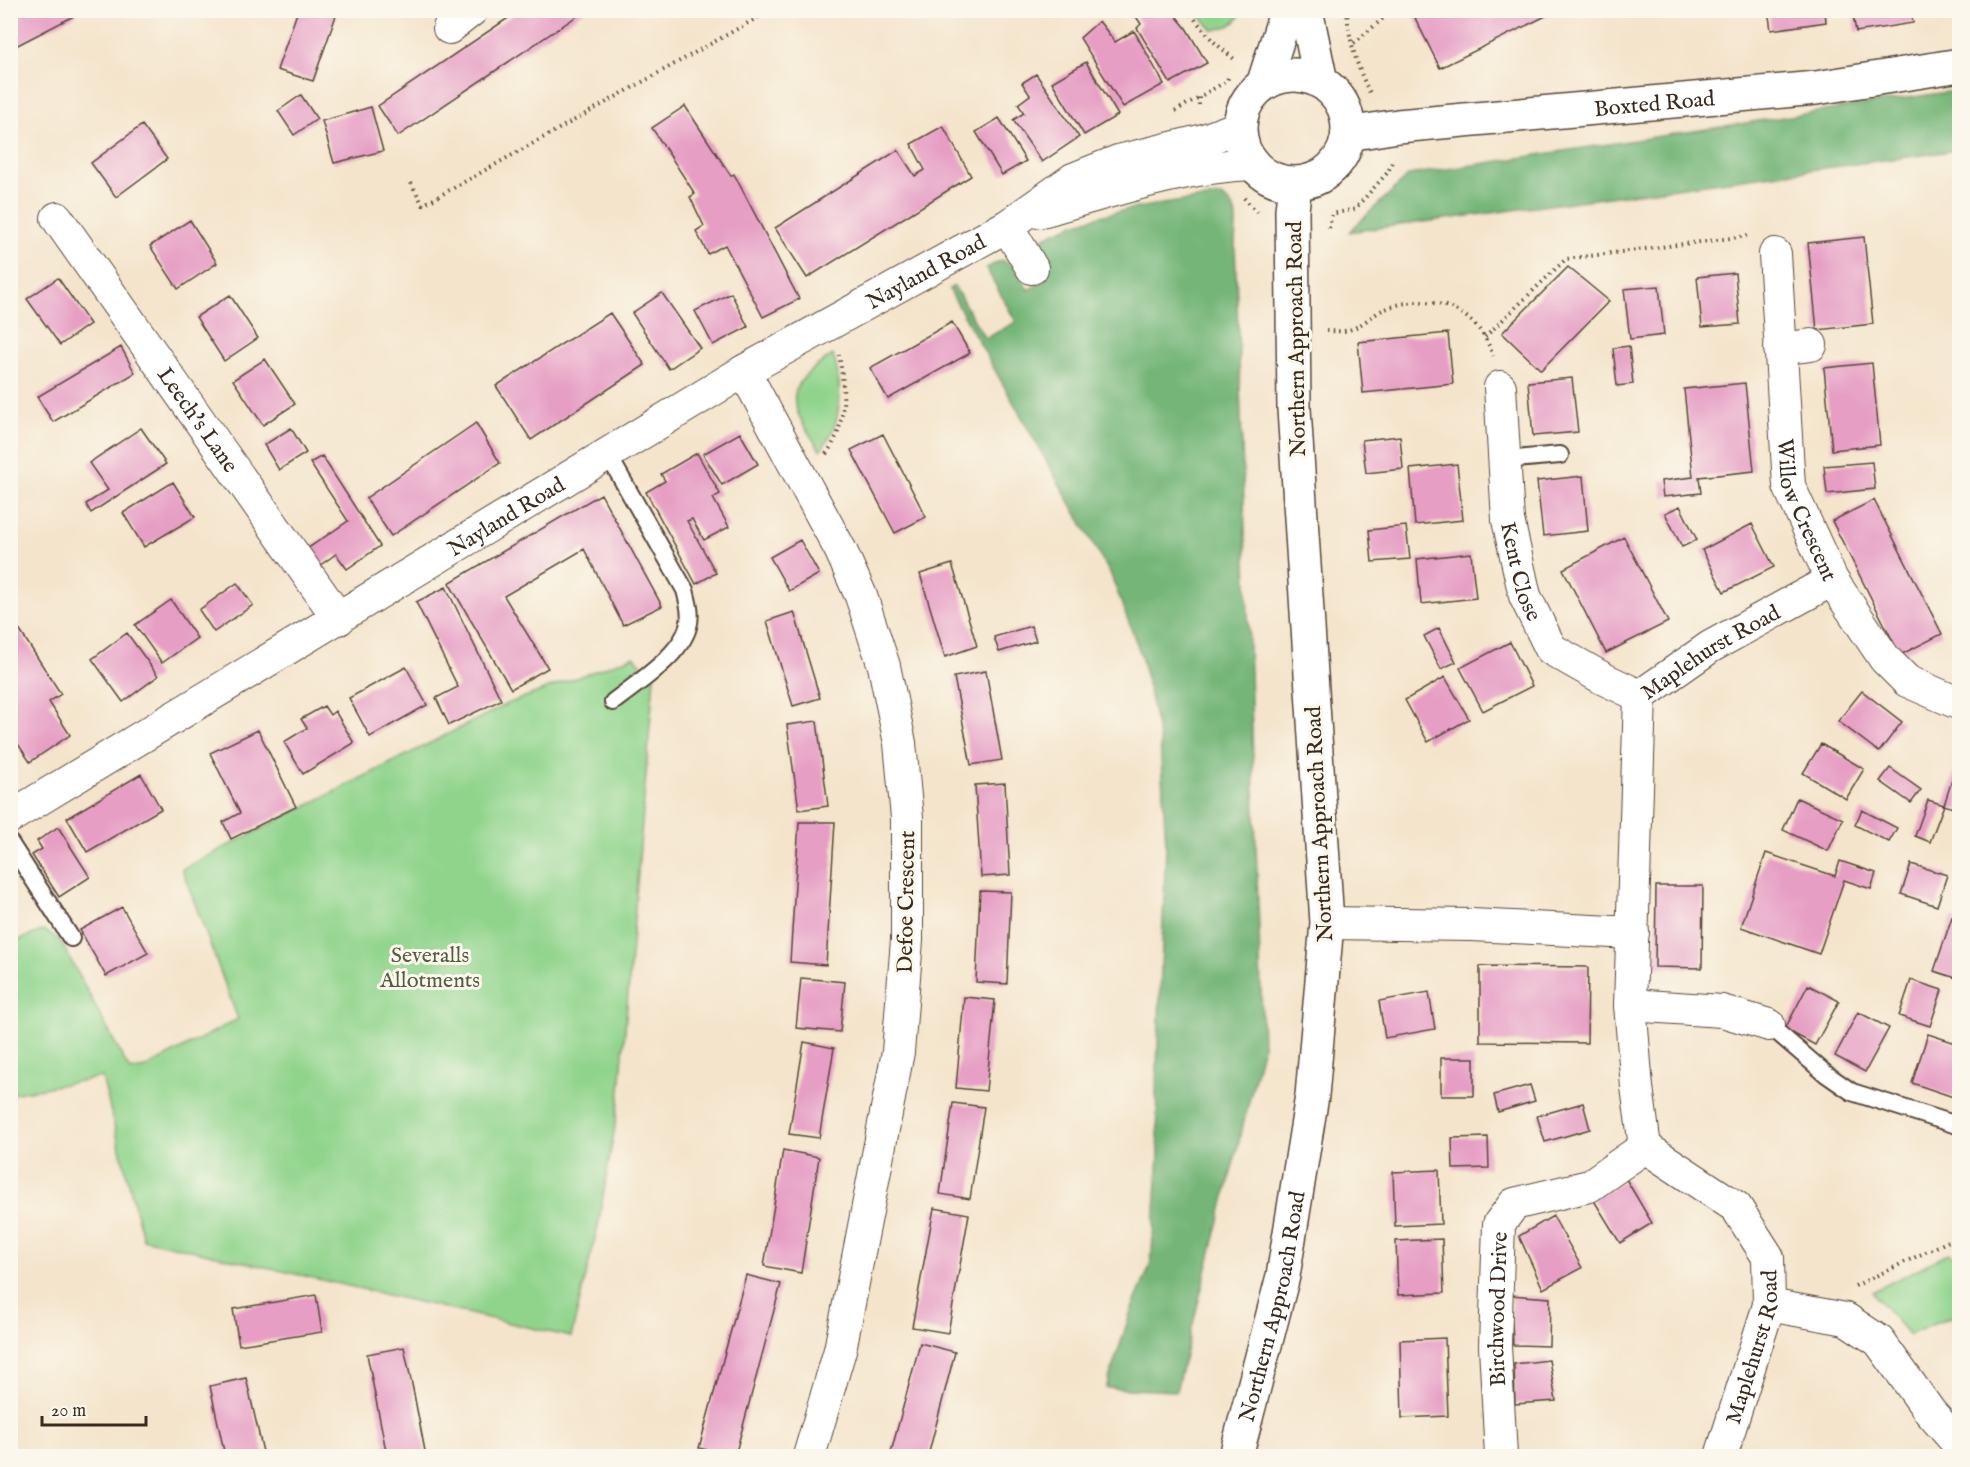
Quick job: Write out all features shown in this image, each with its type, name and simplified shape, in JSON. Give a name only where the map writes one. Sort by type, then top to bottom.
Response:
[{"type":"main road","points":[[1264,82],[1287,10]]},
{"type":"main road","points":[[1306,10],[1321,82]]},
{"type":"main road","name":"Boxted Road","points":[[1348,134],[1398,126],[1816,88],[1959,65]]},
{"type":"main road","points":[[1283,75],[1303,75],[1321,82],[1334,91],[1342,104],[1347,118],[1348,134],[1343,153],[1331,169],[1314,180],[1295,184],[1271,179],[1252,164],[1242,147],[1239,127],[1242,110],[1251,94],[1264,82],[1283,75]]},
{"type":"main road","name":"Northern Approach Road","points":[[1236,1456],[1283,1276],[1312,1096],[1327,923],[1294,409],[1292,210],[1295,184]]},
{"type":"street","name":"Nayland Road","points":[[10,817],[744,371],[1015,221],[1073,179],[1118,161],[1204,140],[1239,127]]},
{"type":"street","name":"Nayland Road","points":[[1015,221],[1124,186],[1225,165],[1252,164]]},
{"type":"street","name":"Leech's Lane","points":[[57,218],[339,619]]},
{"type":"street","name":"Nayland Road","points":[[1015,221],[1032,268]]},
{"type":"street","name":"Willow Crescent","points":[[1775,254],[1789,486],[1832,580],[1885,659],[1907,681],[1959,704]]},
{"type":"street","points":[[1780,349],[1811,345]]},
{"type":"street","name":"Defoe Crescent","points":[[744,371],[841,550],[861,596],[884,666],[900,743],[907,818],[907,940],[898,1052],[840,1350],[809,1456]]},
{"type":"street","name":"Kent Close","points":[[1500,387],[1508,520],[1525,596],[1551,649],[1640,696]]},
{"type":"street","name":"Maplehurst Road","points":[[1720,1456],[1769,1305],[1768,1257],[1736,1207],[1646,1147],[1637,1087],[1630,1005],[1640,696],[1710,647],[1832,580]]},
{"type":"street","points":[[1327,923],[1472,925],[1633,933]]},
{"type":"street","points":[[1630,1005],[1722,1011],[1768,1026]]},
{"type":"street","name":"Birchwood Drive","points":[[1501,1456],[1494,1346],[1499,1224],[1514,1204],[1589,1186],[1646,1147]]},
{"type":"street","points":[[1769,1305],[1846,1319],[1879,1341],[1930,1412],[1959,1446]]},
{"type":"lane","points":[[607,453],[685,590],[689,606],[688,627],[678,646],[661,664],[613,702]]},
{"type":"lane","points":[[1504,460],[1560,455]]},
{"type":"lane","points":[[10,843],[71,938]]},
{"type":"lane","points":[[1768,1026],[1826,1074],[1852,1092],[1959,1126]]},
{"type":"path","points":[[411,183],[423,205],[771,10]]},
{"type":"path","points":[[1187,10],[1214,42],[1235,60]]},
{"type":"path","points":[[1347,10],[1348,30],[1365,83],[1373,98]]},
{"type":"path","points":[[1354,43],[1393,10]]},
{"type":"path","points":[[1327,234],[1332,214],[1355,209],[1388,172],[1394,156]]},
{"type":"path","points":[[1485,337],[1566,259],[1772,233],[1775,254]]},
{"type":"path","points":[[1320,332],[1350,330],[1384,309],[1405,303],[1430,301],[1454,307],[1475,322],[1485,337],[1500,387]]},
{"type":"path","points":[[820,462],[834,440],[843,413],[838,345]]},
{"type":"path","points":[[1828,1315],[1834,1296],[1957,1240],[1959,1221]]},
{"type":"green space","points":[[1195,11],[1241,11],[1231,25],[1213,30]]},
{"type":"green space","points":[[1959,90],[1959,150],[1349,232],[1409,175]]},
{"type":"green space","points":[[1221,196],[1232,206],[1236,216],[1235,243],[1263,1046],[1176,1391],[1106,1388],[1131,1311],[1151,1264],[1159,1155],[1156,1093],[1166,845],[1160,741],[1141,655],[1111,575],[949,289],[954,286],[985,339],[1016,322],[986,268],[1002,260],[1013,266],[1028,290],[1046,280],[1037,248],[1039,240],[1082,221],[1104,215]]},
{"type":"green space","points":[[833,355],[838,379],[839,405],[833,429],[820,450],[801,420],[796,408],[795,397],[797,387],[804,377]]},
{"type":"green space","name":"Severalls Allotments","points":[[634,656],[654,677],[619,1102],[598,1226],[571,1337],[143,1239],[102,1077],[11,1094],[11,943],[44,930],[60,940],[130,1071],[145,1068],[238,1019],[182,869],[507,704]]},
{"type":"green space","points":[[1949,1253],[1959,1261],[1959,1322],[1954,1315],[1909,1335],[1872,1292]]},
{"type":"building","points":[[10,10],[74,10],[76,15],[10,49]]},
{"type":"building","points":[[298,10],[338,10],[313,81],[277,70]]},
{"type":"building","points":[[520,10],[586,10],[398,136],[378,106]]},
{"type":"building","points":[[1135,10],[1171,10],[1186,28],[1207,63],[1170,83],[1137,28],[1141,24],[1133,12]]},
{"type":"building","points":[[1430,10],[1558,10],[1440,68],[1415,18]]},
{"type":"building","points":[[1768,10],[1825,10],[1826,22],[1771,30]]},
{"type":"building","points":[[1852,10],[1911,10],[1913,23],[1856,32]]},
{"type":"building","points":[[1099,21],[1115,42],[1134,31],[1164,84],[1123,107],[1080,38]]},
{"type":"building","points":[[1086,62],[1118,115],[1084,135],[1052,82]]},
{"type":"building","points":[[1036,74],[1079,137],[1042,162],[1013,120],[1024,113],[1018,104],[1030,95],[1022,83]]},
{"type":"building","points":[[301,95],[317,119],[294,135],[278,111]]},
{"type":"building","points":[[685,106],[731,176],[734,174],[799,299],[763,317],[725,245],[708,254],[696,231],[704,226],[690,197],[695,194],[652,128]]},
{"type":"building","points":[[371,107],[383,151],[334,163],[322,121]]},
{"type":"building","points":[[999,118],[1026,161],[1002,175],[976,132]]},
{"type":"building","points":[[142,125],[167,159],[116,197],[91,163]]},
{"type":"building","points":[[943,126],[971,176],[807,278],[775,228],[898,150],[915,176],[925,170],[911,144]]},
{"type":"building","points":[[190,220],[217,263],[178,289],[150,246]]},
{"type":"building","points":[[1864,237],[1873,324],[1817,330],[1808,243]]},
{"type":"building","points":[[1568,267],[1609,301],[1541,370],[1502,333]]},
{"type":"building","points":[[1735,273],[1740,324],[1702,327],[1697,277]]},
{"type":"building","points":[[58,278],[90,324],[60,345],[27,299]]},
{"type":"building","points":[[1659,286],[1664,335],[1630,339],[1624,289]]},
{"type":"building","points":[[662,293],[700,348],[669,369],[632,313]]},
{"type":"building","points":[[731,293],[748,327],[713,345],[695,311]]},
{"type":"building","points":[[230,295],[258,338],[224,361],[196,317]]},
{"type":"building","points":[[610,313],[645,365],[531,440],[496,386]]},
{"type":"building","points":[[952,322],[970,353],[888,399],[870,368]]},
{"type":"building","points":[[1448,333],[1453,384],[1363,393],[1358,342]]},
{"type":"building","points":[[1629,346],[1633,384],[1617,386],[1613,348]]},
{"type":"building","points":[[121,347],[135,373],[53,422],[37,397]]},
{"type":"building","points":[[265,359],[295,404],[263,425],[233,380]]},
{"type":"building","points":[[1872,363],[1880,445],[1832,450],[1824,368]]},
{"type":"building","points":[[1572,378],[1578,432],[1533,436],[1528,382]]},
{"type":"building","points":[[1745,383],[1754,471],[1699,477],[1701,493],[1663,497],[1661,481],[1693,477],[1684,389]]},
{"type":"building","points":[[476,423],[500,463],[391,536],[366,498]]},
{"type":"building","points":[[141,428],[166,464],[91,513],[86,504],[108,490],[89,463]]},
{"type":"building","points":[[291,428],[306,453],[279,470],[264,445]]},
{"type":"building","points":[[740,433],[758,464],[722,485],[703,454]]},
{"type":"building","points":[[883,434],[926,517],[895,533],[851,450]]},
{"type":"building","points":[[1400,436],[1403,469],[1366,473],[1362,440]]},
{"type":"building","points":[[697,453],[720,494],[713,498],[729,527],[704,540],[692,519],[687,521],[716,573],[696,584],[646,492],[665,481],[661,474]]},
{"type":"building","points":[[322,456],[380,546],[347,569],[336,554],[319,566],[307,549],[348,521],[310,463]]},
{"type":"building","points":[[1872,462],[1875,489],[1827,494],[1824,466]]},
{"type":"building","points":[[1457,464],[1463,520],[1415,525],[1410,469]]},
{"type":"building","points":[[1583,476],[1588,531],[1543,536],[1537,481]]},
{"type":"building","points":[[173,482],[195,517],[144,547],[123,513]]},
{"type":"building","points":[[601,494],[662,606],[623,625],[584,549],[504,596],[548,668],[511,689],[449,583]]},
{"type":"building","points":[[1874,500],[1942,634],[1900,655],[1832,521]]},
{"type":"building","points":[[1680,506],[1697,540],[1682,547],[1665,513]]},
{"type":"building","points":[[1752,524],[1774,567],[1724,592],[1702,550]]},
{"type":"building","points":[[1406,526],[1410,559],[1372,562],[1369,530]]},
{"type":"building","points":[[1624,537],[1668,622],[1606,653],[1563,569]]},
{"type":"building","points":[[800,540],[819,574],[789,591],[770,557]]},
{"type":"building","points":[[1471,553],[1476,598],[1421,604],[1417,559]]},
{"type":"building","points":[[952,564],[977,646],[945,657],[920,574]]},
{"type":"building","points":[[237,583],[253,605],[214,632],[199,610]]},
{"type":"building","points":[[446,587],[501,700],[449,725],[436,698],[458,687],[416,602]]},
{"type":"building","points":[[171,600],[197,638],[162,663],[135,625]]},
{"type":"building","points":[[794,612],[820,698],[793,706],[767,621]]},
{"type":"building","points":[[13,620],[61,694],[49,702],[70,735],[30,762],[10,732],[10,622]]},
{"type":"building","points":[[1031,626],[1036,641],[999,652],[994,637]]},
{"type":"building","points":[[1439,628],[1456,662],[1441,669],[1424,636]]},
{"type":"building","points":[[127,633],[158,676],[123,702],[92,659]]},
{"type":"building","points":[[1510,642],[1532,686],[1483,711],[1460,668]]},
{"type":"building","points":[[406,667],[427,705],[370,737],[349,698]]},
{"type":"building","points":[[986,671],[1002,760],[971,765],[954,677]]},
{"type":"building","points":[[1445,677],[1469,719],[1428,742],[1405,700]]},
{"type":"building","points":[[1862,691],[1902,722],[1879,752],[1838,721]]},
{"type":"building","points":[[324,706],[330,715],[335,711],[354,743],[303,774],[284,742],[307,728],[301,719]]},
{"type":"building","points":[[817,721],[828,806],[799,810],[787,725]]},
{"type":"building","points":[[258,730],[296,807],[231,839],[223,822],[240,813],[210,753]]},
{"type":"building","points":[[1821,744],[1864,769],[1846,799],[1803,773]]},
{"type":"building","points":[[1959,758],[1959,810],[1944,805]]},
{"type":"building","points":[[1890,768],[1921,790],[1911,803],[1880,781]]},
{"type":"building","points":[[141,774],[161,809],[87,852],[67,818]]},
{"type":"building","points":[[1005,783],[1010,875],[981,877],[975,785]]},
{"type":"building","points":[[1797,798],[1843,819],[1828,851],[1783,830]]},
{"type":"building","points":[[1928,800],[1944,805],[1930,842],[1915,836]]},
{"type":"building","points":[[1862,810],[1897,828],[1889,842],[1855,825]]},
{"type":"building","points":[[799,822],[835,822],[826,965],[790,962]]},
{"type":"building","points":[[58,827],[90,877],[59,897],[32,855],[42,849],[37,841]]},
{"type":"building","points":[[1766,853],[1835,876],[1840,861],[1876,873],[1871,889],[1844,880],[1819,954],[1741,927]]},
{"type":"building","points":[[1911,864],[1947,875],[1937,906],[1901,894]]},
{"type":"building","points":[[1656,886],[1703,886],[1702,968],[1655,967]]},
{"type":"building","points":[[980,891],[1011,892],[1007,984],[976,982]]},
{"type":"building","points":[[122,907],[148,953],[106,976],[80,930]]},
{"type":"building","points":[[1952,917],[1959,920],[1959,979],[1934,971]]},
{"type":"building","points":[[1480,966],[1588,967],[1587,1043],[1480,1042]]},
{"type":"building","points":[[801,978],[845,982],[840,1032],[796,1028]]},
{"type":"building","points":[[1911,980],[1942,990],[1930,1026],[1899,1016]]},
{"type":"building","points":[[1808,985],[1839,1001],[1815,1045],[1785,1029]]},
{"type":"building","points":[[1429,992],[1435,1029],[1385,1038],[1379,1001]]},
{"type":"building","points":[[964,997],[995,1000],[986,1091],[956,1088]]},
{"type":"building","points":[[1858,1012],[1889,1028],[1865,1072],[1835,1056]]},
{"type":"building","points":[[1928,1034],[1959,1044],[1959,1099],[1912,1083]]},
{"type":"building","points":[[804,1042],[834,1048],[819,1138],[789,1134]]},
{"type":"building","points":[[1441,1058],[1474,1058],[1474,1096],[1441,1096]]},
{"type":"building","points":[[1530,1085],[1535,1101],[1498,1112],[1494,1095]]},
{"type":"building","points":[[953,1103],[984,1107],[970,1199],[940,1194]]},
{"type":"building","points":[[1583,1103],[1590,1129],[1545,1142],[1537,1116]]},
{"type":"building","points":[[1488,1137],[1489,1168],[1453,1169],[1452,1138]]},
{"type":"building","points":[[783,1150],[819,1157],[801,1273],[764,1266]]},
{"type":"building","points":[[1439,1170],[1441,1224],[1395,1226],[1393,1172]]},
{"type":"building","points":[[1626,1179],[1652,1223],[1620,1243],[1593,1199]]},
{"type":"building","points":[[934,1208],[969,1214],[948,1333],[912,1327]]},
{"type":"building","points":[[1553,1216],[1582,1268],[1543,1289],[1519,1236]]},
{"type":"building","points":[[1442,1239],[1444,1293],[1398,1295],[1396,1241]]},
{"type":"building","points":[[746,1275],[781,1284],[735,1456],[730,1456],[699,1448]]},
{"type":"building","points":[[316,1295],[322,1332],[239,1345],[233,1309]]},
{"type":"building","points":[[1511,1295],[1550,1298],[1549,1346],[1513,1345]]},
{"type":"building","points":[[1445,1338],[1448,1416],[1402,1418],[1400,1340]]},
{"type":"building","points":[[920,1343],[955,1352],[928,1456],[890,1456]]},
{"type":"building","points":[[404,1347],[426,1456],[387,1456],[367,1354]]},
{"type":"building","points":[[1549,1360],[1556,1401],[1515,1404],[1514,1364]]},
{"type":"building","points":[[246,1378],[264,1456],[225,1456],[210,1386]]}]
